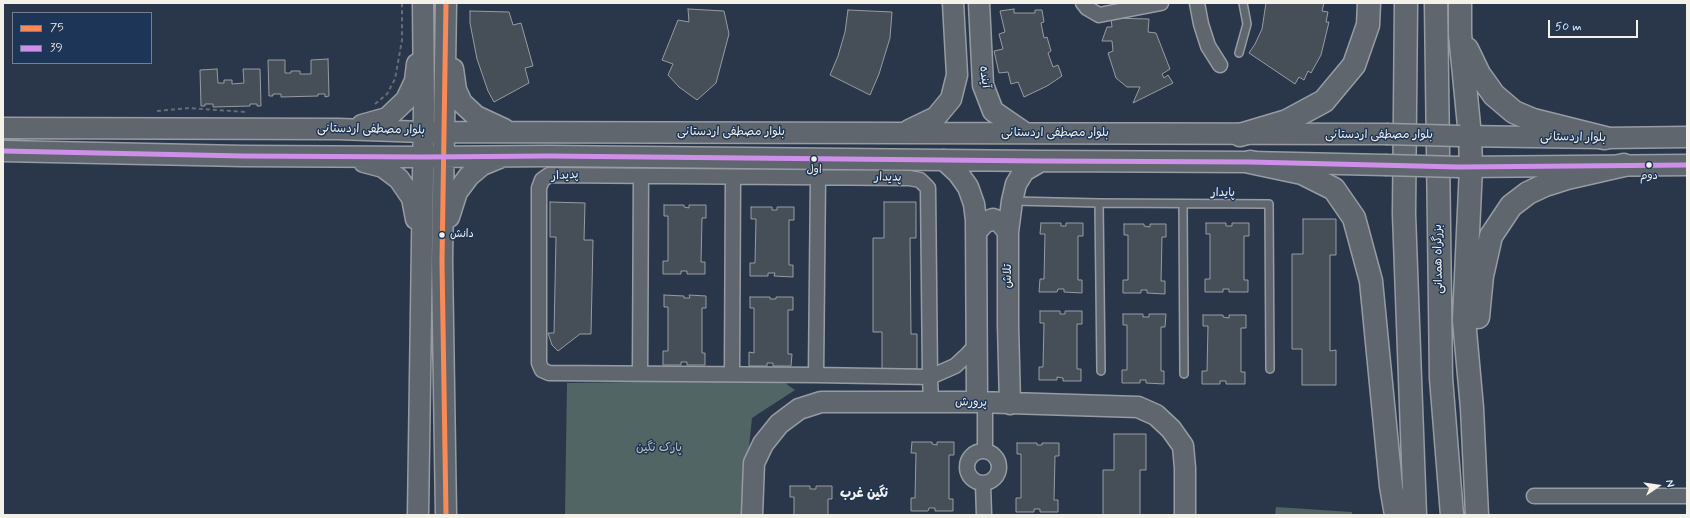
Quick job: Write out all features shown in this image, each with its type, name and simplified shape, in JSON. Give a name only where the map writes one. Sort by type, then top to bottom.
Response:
[{"type":"highway","points":[[1240,135],[1287,121],[1324,101],[1354,65],[1368,24],[1369,3]]},
{"type":"highway","points":[[1406,3],[1404,214],[1415,515]]},
{"type":"highway","name":"بزرگراه همدانی","points":[[1436,3],[1441,378],[1452,515]]},
{"type":"highway","points":[[1460,3],[1465,136],[1464,320],[1472,408],[1477,515]]},
{"type":"highway","points":[[1460,34],[1478,74],[1494,95],[1514,112],[1533,120],[1605,138]]},
{"type":"highway","points":[[1250,162],[1302,173],[1334,189],[1354,218],[1371,281],[1391,486],[1396,515]]},
{"type":"highway","points":[[1472,408],[1482,276],[1492,236],[1510,206],[1545,185],[1567,178],[1624,165]]},
{"type":"main road","points":[[423,3],[434,132]]},
{"type":"main road","points":[[418,515],[421,242],[433,157],[434,132],[446,24],[446,3]]},
{"type":"main road","points":[[905,132],[936,117],[951,99],[957,75],[954,3]]},
{"type":"main road","name":"آینده","points":[[979,3],[983,85],[993,111],[1025,133]]},
{"type":"main road","points":[[446,24],[456,90],[462,103],[476,116],[509,131]]},
{"type":"main road","points":[[338,129],[366,124],[387,118],[406,100],[415,81],[424,27]]},
{"type":"main road","name":"بلوار مصطفی اردستانی","points":[[3,128],[338,129],[434,132],[905,132],[1240,135],[1386,134],[1465,136]]},
{"type":"main road","points":[[546,132],[538,137],[536,145],[540,152],[548,156]]},
{"type":"main road","name":"بلوار اردستانی","points":[[1465,136],[1687,138]]},
{"type":"main road","points":[[3,151],[78,154],[433,157],[548,156],[1041,162],[1250,162],[1465,167],[1687,165]]},
{"type":"main road","points":[[342,156],[383,167],[399,179],[412,198],[421,242]]},
{"type":"main road","points":[[442,261],[449,214],[457,192],[469,176],[482,165],[503,156]]},
{"type":"main road","points":[[433,157],[442,261],[446,515]]},
{"type":"main road","points":[[944,160],[958,173],[968,187],[974,204],[977,231],[977,344],[981,403]]},
{"type":"main road","name":"تلاش","points":[[1010,404],[1008,232],[1016,184],[1024,171],[1041,162]]},
{"type":"main road","points":[[977,231],[984,223],[993,219],[1001,223],[1008,232]]},
{"type":"main road","points":[[978,322],[984,329],[992,333],[1001,331],[1008,325]]},
{"type":"main road","name":"پرورش","points":[[752,515],[754,463],[763,444],[779,424],[799,409],[821,402],[931,402],[1138,407],[1156,415],[1172,429],[1183,446],[1185,468],[1185,515]]},
{"type":"street","points":[[1083,3],[1087,8],[1099,15],[1161,3]]},
{"type":"street","points":[[1197,3],[1201,24],[1208,46],[1220,65]]},
{"type":"street","name":"پدیدار","points":[[930,377],[928,188],[920,180],[909,178],[550,175],[542,180],[539,188],[539,363],[542,370],[549,373],[930,377],[955,366],[968,356],[977,344]]},
{"type":"street","points":[[640,373],[641,176]]},
{"type":"street","points":[[732,374],[733,177]]},
{"type":"street","points":[[816,375],[818,177]]},
{"type":"street","points":[[930,377],[931,402]]},
{"type":"street","points":[[981,403],[985,451]]},
{"type":"street","points":[[978,451],[985,451],[992,453],[996,457],[999,466],[993,480],[983,483],[970,477],[967,462],[973,454],[978,451]]},
{"type":"street","points":[[983,483],[984,515]]},
{"type":"street","points":[[1534,496],[1687,496]]},
{"type":"lane","points":[[1239,53],[1247,24],[1243,3]]},
{"type":"lane","name":"پایدار","points":[[1012,201],[1269,204],[1270,369]]},
{"type":"lane","points":[[1099,203],[1101,371]]},
{"type":"lane","points":[[1183,204],[1184,374]]},
{"type":"path","points":[[374,105],[387,94],[394,79],[402,40],[402,3]]},
{"type":"path","points":[[152,112],[190,108],[248,112]]},
{"type":"green space","name":"پارک نگین","points":[[781,380],[795,390],[752,418],[742,515],[565,515],[567,383]]},
{"type":"green space","points":[[1276,507],[1352,512],[1352,515],[1275,515]]},
{"type":"building","points":[[1266,3],[1324,3],[1322,11],[1328,12],[1326,22],[1329,22],[1321,55],[1311,73],[1308,71],[1304,80],[1299,77],[1295,84],[1249,53],[1262,29]]},
{"type":"building","points":[[688,9],[724,11],[729,34],[716,83],[697,100],[679,87],[668,75],[673,64],[662,60],[678,20],[689,22]]},
{"type":"building","points":[[1014,9],[1014,13],[1035,13],[1035,10],[1042,10],[1044,22],[1041,23],[1044,38],[1047,37],[1051,51],[1048,53],[1053,67],[1058,65],[1062,76],[1047,86],[1024,97],[1018,82],[1011,84],[1008,72],[999,73],[994,51],[1003,49],[999,34],[1005,32],[1000,11]]},
{"type":"building","points":[[848,10],[892,12],[890,38],[879,74],[870,95],[830,75],[838,56],[845,32]]},
{"type":"building","points":[[470,11],[509,12],[513,25],[521,23],[533,66],[525,68],[529,83],[494,102],[488,91],[477,59],[470,23]]},
{"type":"building","points":[[1111,18],[1149,19],[1148,32],[1156,33],[1170,69],[1162,74],[1164,78],[1168,75],[1173,83],[1133,103],[1140,87],[1127,87],[1116,78],[1108,53],[1113,51],[1112,41],[1102,41],[1107,27],[1112,27]]},
{"type":"building","points":[[328,59],[329,96],[325,97],[325,94],[318,94],[318,96],[281,97],[281,94],[273,94],[273,96],[269,96],[268,60],[285,60],[285,73],[300,71],[300,74],[311,74],[311,60]]},
{"type":"building","points":[[217,69],[218,83],[224,83],[224,80],[232,80],[232,84],[244,83],[243,69],[260,69],[261,106],[257,106],[257,104],[250,104],[250,106],[213,107],[213,104],[205,104],[205,106],[201,106],[200,70]]},
{"type":"building","points":[[550,202],[585,203],[584,240],[593,240],[591,334],[580,334],[558,351],[552,345],[548,333],[554,333],[556,237],[550,237]]},
{"type":"building","points":[[884,202],[916,202],[916,238],[910,238],[911,334],[917,334],[917,369],[882,369],[882,332],[873,332],[873,238],[884,238]]},
{"type":"building","points":[[664,205],[684,205],[684,207],[689,208],[689,205],[706,205],[706,218],[702,218],[701,262],[705,262],[705,274],[687,274],[687,271],[681,271],[681,274],[663,274],[663,261],[668,261],[668,216],[664,216]]},
{"type":"building","points":[[751,207],[772,207],[772,210],[777,210],[777,207],[794,207],[794,220],[789,220],[789,265],[793,265],[793,277],[774,276],[775,273],[768,273],[768,276],[750,276],[750,263],[755,263],[756,219],[751,219]]},
{"type":"building","points":[[1303,219],[1336,219],[1336,255],[1330,255],[1330,351],[1336,350],[1336,385],[1302,385],[1302,349],[1292,349],[1292,254],[1303,254]]},
{"type":"building","points":[[1041,223],[1061,223],[1061,226],[1066,226],[1066,223],[1083,223],[1083,236],[1078,236],[1078,280],[1082,280],[1082,293],[1064,292],[1064,289],[1058,289],[1057,292],[1039,292],[1040,279],[1044,279],[1045,234],[1040,234]]},
{"type":"building","points":[[1206,223],[1226,223],[1226,226],[1232,226],[1232,223],[1249,223],[1249,236],[1244,236],[1244,280],[1248,280],[1248,292],[1229,292],[1229,289],[1223,289],[1223,292],[1205,292],[1205,279],[1210,279],[1210,234],[1206,234]]},
{"type":"building","points":[[1124,224],[1144,224],[1144,226],[1150,227],[1150,224],[1166,224],[1166,237],[1162,237],[1161,281],[1165,281],[1165,294],[1147,293],[1147,290],[1141,290],[1141,293],[1123,293],[1123,280],[1128,280],[1128,235],[1124,235]]},
{"type":"building","points":[[664,295],[684,296],[684,298],[690,298],[689,295],[706,296],[706,308],[702,308],[702,353],[705,353],[705,365],[687,365],[687,362],[681,362],[681,365],[663,365],[663,351],[668,351],[668,307],[664,307]]},
{"type":"building","points":[[750,297],[770,297],[770,299],[776,299],[776,297],[793,297],[793,310],[788,310],[788,354],[792,354],[791,366],[773,366],[773,363],[767,363],[767,366],[749,366],[749,352],[754,353],[754,308],[750,308]]},
{"type":"building","points":[[1040,311],[1060,311],[1060,314],[1065,314],[1065,311],[1082,311],[1082,324],[1077,324],[1077,369],[1081,369],[1081,381],[1063,381],[1063,378],[1057,377],[1057,380],[1039,380],[1039,367],[1043,367],[1044,323],[1040,323]]},
{"type":"building","points":[[1123,314],[1143,314],[1143,317],[1149,317],[1149,314],[1166,314],[1165,327],[1161,327],[1161,371],[1164,371],[1164,384],[1146,383],[1146,380],[1140,380],[1140,383],[1122,383],[1122,370],[1127,370],[1127,325],[1123,325]]},
{"type":"building","points":[[1203,315],[1223,315],[1223,317],[1229,318],[1229,315],[1246,315],[1246,328],[1241,328],[1241,372],[1245,372],[1245,384],[1226,384],[1226,381],[1220,381],[1220,384],[1202,384],[1202,371],[1207,371],[1208,326],[1203,326]]},
{"type":"building","points":[[1114,434],[1146,434],[1146,470],[1140,470],[1140,515],[1103,515],[1103,470],[1114,470]]},
{"type":"building","points":[[912,442],[932,442],[932,444],[937,445],[937,442],[954,442],[954,455],[949,455],[949,499],[953,499],[953,511],[935,511],[935,508],[929,508],[928,511],[911,511],[911,498],[915,498],[916,453],[911,453]]},
{"type":"building","points":[[1017,443],[1037,443],[1037,445],[1042,445],[1042,443],[1059,443],[1059,456],[1055,456],[1054,500],[1058,500],[1058,512],[1040,512],[1040,509],[1034,509],[1034,512],[1016,512],[1016,498],[1021,498],[1021,454],[1017,454]]},
{"type":"building","points":[[790,486],[810,486],[810,489],[816,489],[816,486],[832,486],[832,499],[828,499],[828,515],[794,515],[794,497],[790,497]]},
{"type":"transit line","name":"75","points":[[446,3],[442,261],[446,515]]},
{"type":"transit line","name":"39","points":[[3,151],[243,156],[548,156],[1250,162],[1459,167],[1687,165]]},
{"type":"place","name":"اول","points":[[814,159]]},
{"type":"place","name":"دوم","points":[[1649,165]]},
{"type":"place","name":"دانش","points":[[442,235]]},
{"type":"district","name":"نگین غرب","points":[[864,494]]}]
